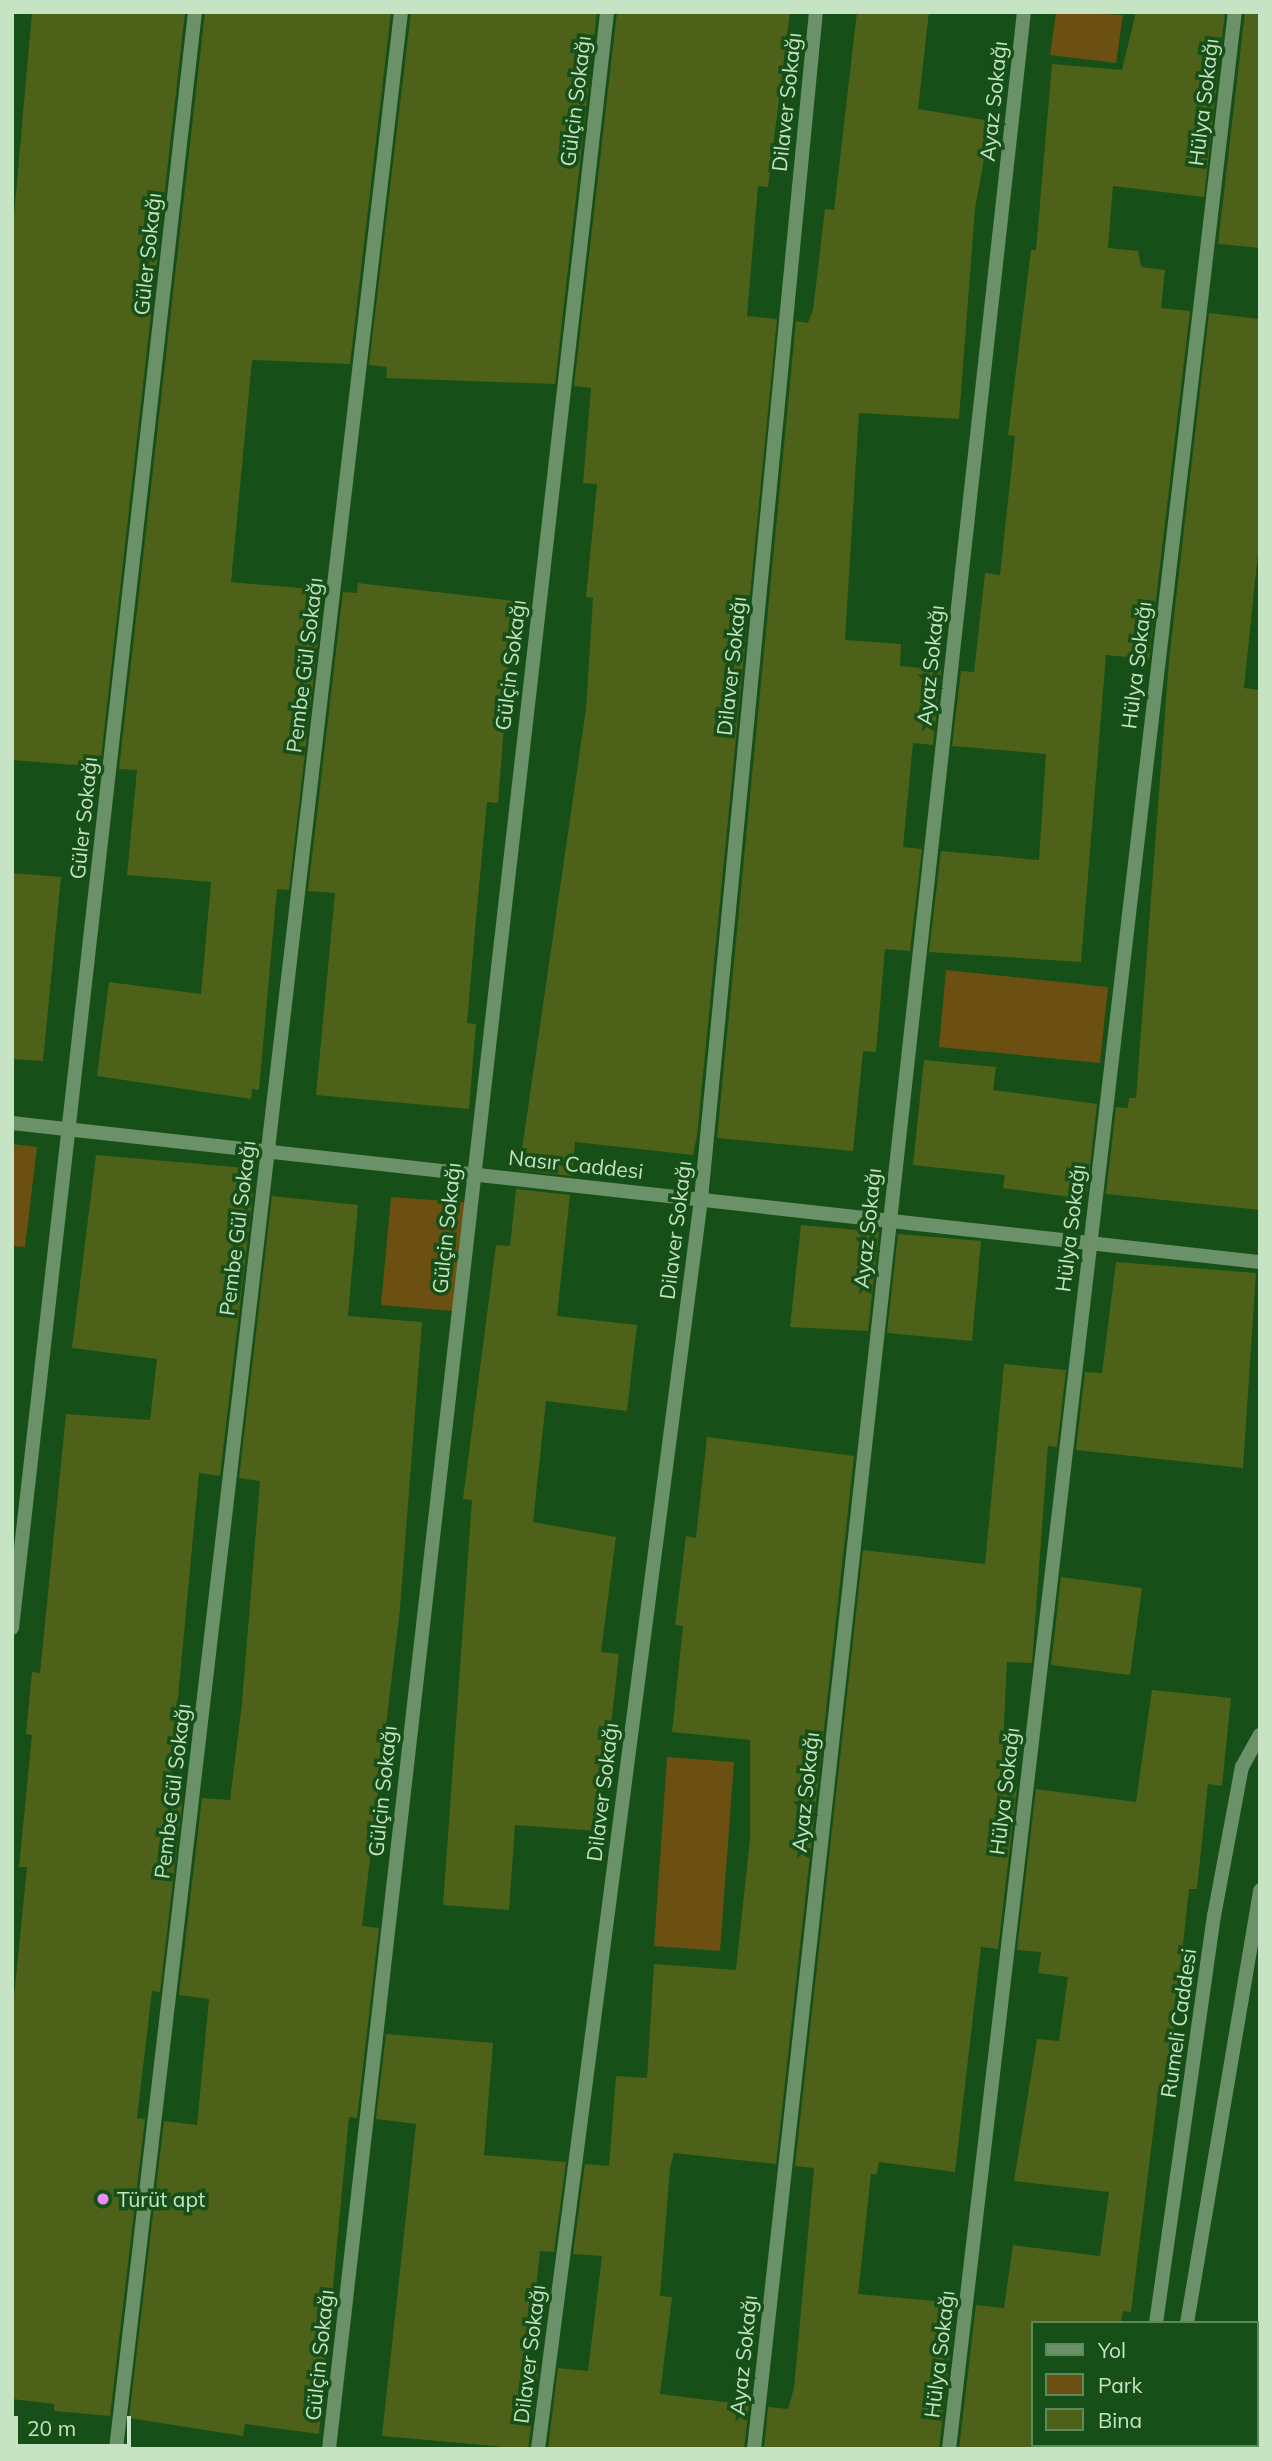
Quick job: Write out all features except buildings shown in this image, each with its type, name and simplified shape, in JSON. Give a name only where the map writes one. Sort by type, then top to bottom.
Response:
[{"type":"street","name":"Güler Sokağı","points":[[12,1628],[195,12]]},
{"type":"street","name":"Pembe Gül Sokağı","points":[[116,2449],[401,12]]},
{"type":"street","name":"Gülçin Sokağı","points":[[329,2449],[607,12]]},
{"type":"street","name":"Dilaver Sokağı","points":[[538,2449],[701,1199],[816,12]]},
{"type":"street","name":"Ayaz Sokağı","points":[[754,2449],[1024,12]]},
{"type":"street","name":"Hülya Sokağı","points":[[949,2449],[1235,12]]},
{"type":"street","name":"Nasır Caddesi","points":[[12,1123],[1260,1262]]},
{"type":"street","name":"Rumeli Caddesi","points":[[1156,2321],[1214,1916],[1242,1767],[1260,1735]]},
{"type":"street","points":[[1187,2321],[1260,1890]]},
{"type":"green space","points":[[1056,12],[1123,15],[1116,63],[1050,55]]},
{"type":"green space","points":[[946,970],[1108,987],[1100,1063],[939,1047]]},
{"type":"green space","points":[[12,1144],[37,1147],[25,1247],[12,1246]]},
{"type":"green space","points":[[391,1197],[473,1203],[463,1312],[381,1305]]},
{"type":"green space","points":[[667,1757],[734,1762],[720,1951],[654,1946]]},
{"type":"place","name":"Türüt apt","points":[[103,2199]]}]
